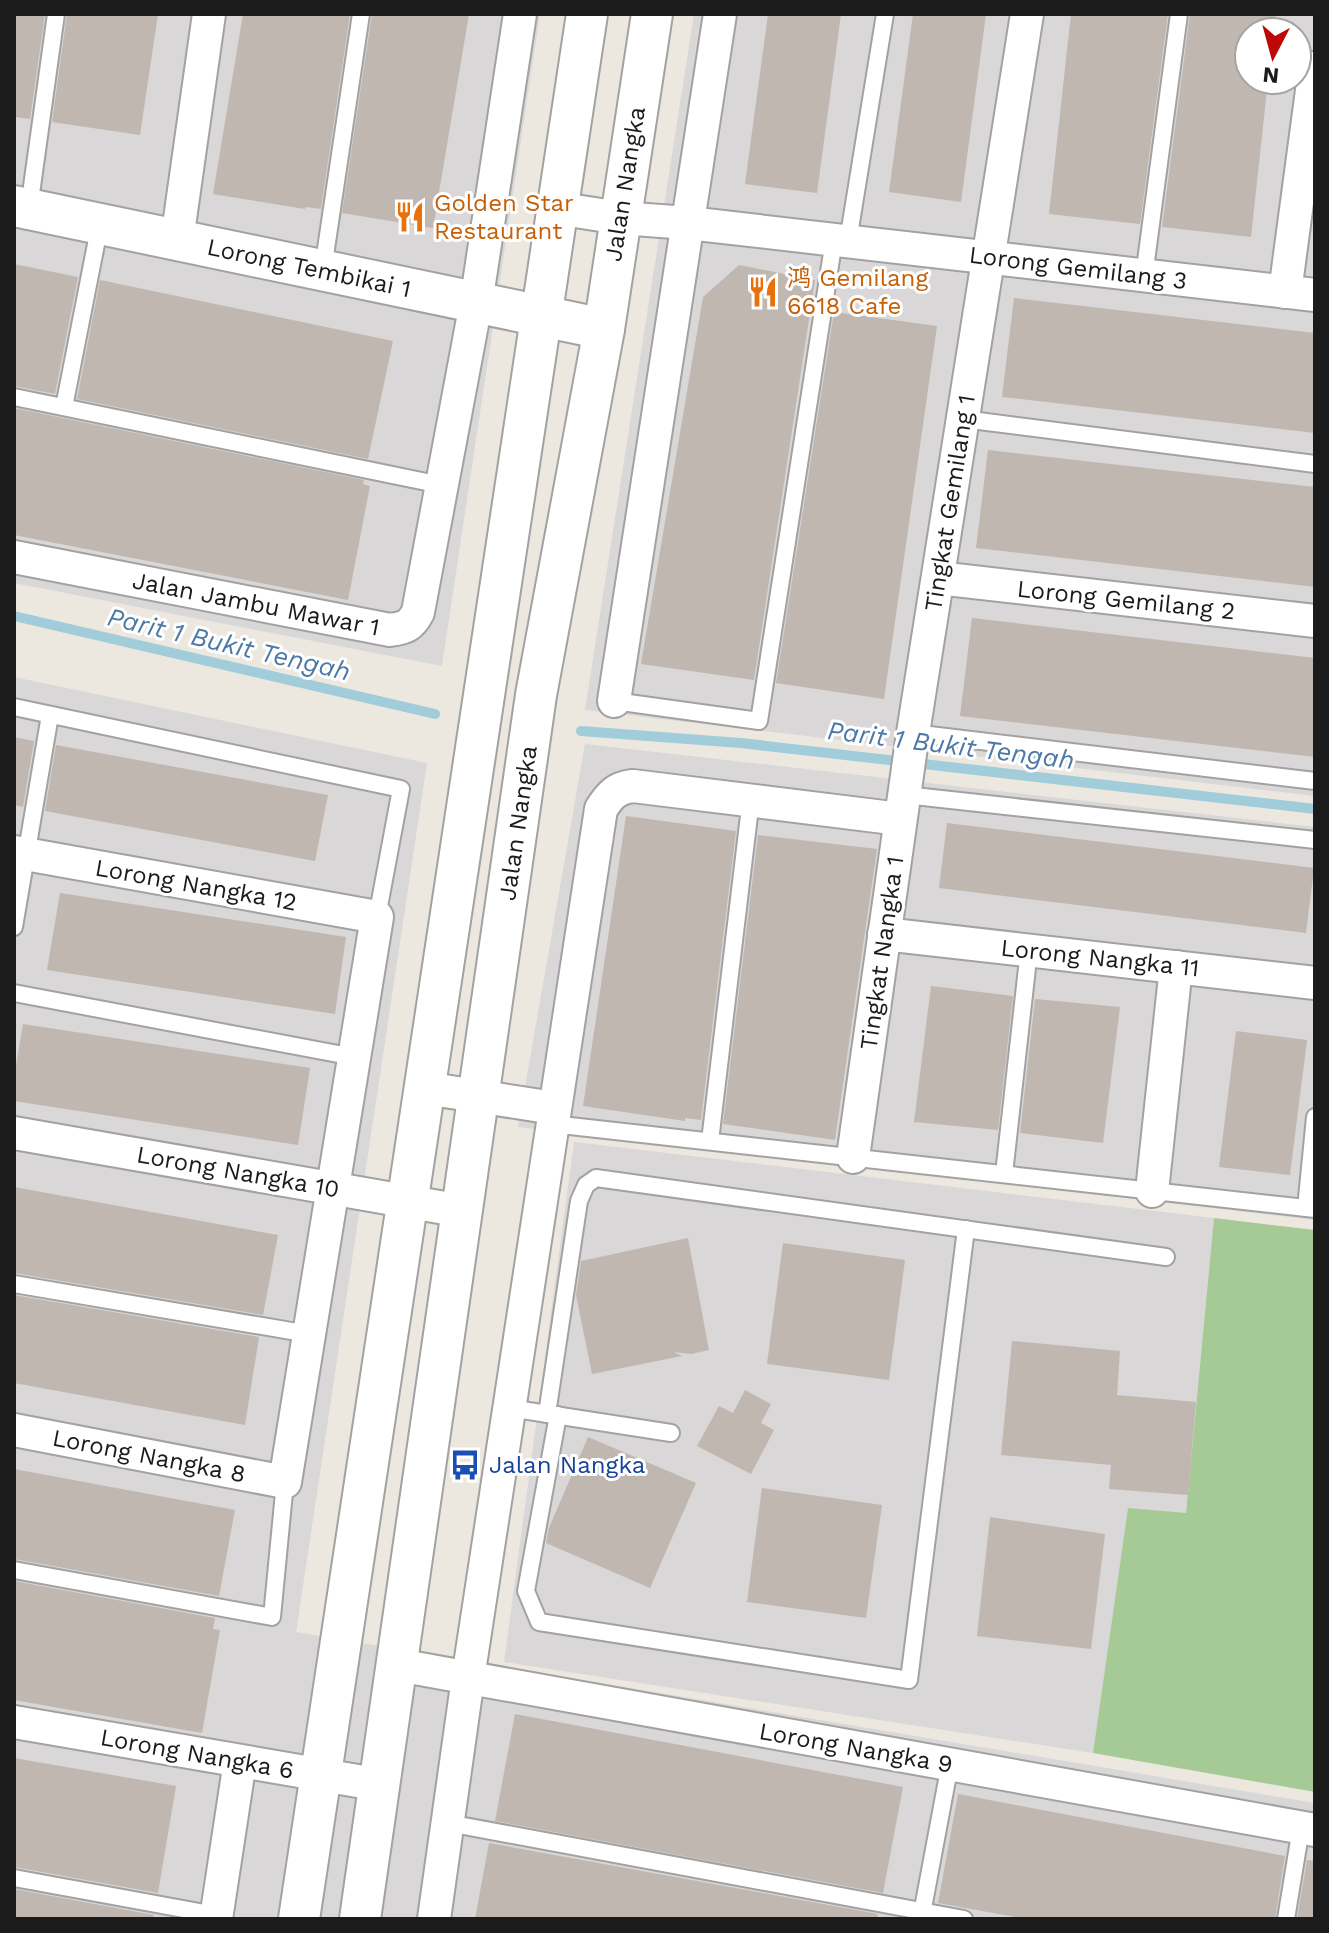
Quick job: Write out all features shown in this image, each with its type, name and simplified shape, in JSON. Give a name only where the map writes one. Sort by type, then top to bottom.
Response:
[{"type":"street","points":[[177,240],[209,14]]},
{"type":"street","name":"Jalan Jambu Mawar 1","points":[[14,557],[390,630],[405,628],[413,621],[418,612],[476,303],[520,14]]},
{"type":"street","points":[[299,1919],[587,14]]},
{"type":"street","name":"Jalan Nangka","points":[[360,1919],[536,695],[604,329],[652,14]]},
{"type":"street","points":[[614,701],[720,14]]},
{"type":"street","name":"Tingkat Gemilang 1","points":[[912,741],[1027,14]]},
{"type":"street","points":[[1300,293],[1315,68]]},
{"type":"street","name":"Lorong Tembikai 1","points":[[21,208],[604,329]]},
{"type":"street","name":"Lorong Gemilang 3","points":[[556,208],[620,218],[688,223],[1300,293]]},
{"type":"street","name":"Lorong Gemilang 2","points":[[938,578],[1315,621]]},
{"type":"street","name":"Tingkat Nangka 1","points":[[853,1157],[912,741]]},
{"type":"street","points":[[434,1919],[601,809],[619,788],[633,786],[751,799],[904,799]]},
{"type":"street","name":"Lorong Nangka 12","points":[[21,853],[377,917]]},
{"type":"street","points":[[285,1482],[377,917]]},
{"type":"street","name":"Lorong Nangka 11","points":[[884,934],[1315,983]]},
{"type":"street","points":[[1152,1191],[1176,967]]},
{"type":"street","points":[[425,1088],[479,1097],[553,1116]]},
{"type":"street","name":"Lorong Nangka 10","points":[[14,1133],[462,1211]]},
{"type":"street","name":"Lorong Nangka 8","points":[[14,1430],[285,1482]]},
{"type":"street","name":"Lorong Nangka 9","points":[[398,1665],[1308,1829]]},
{"type":"street","name":"Lorong Nangka 6","points":[[14,1722],[381,1785]]},
{"type":"street","points":[[216,1917],[240,1761]]},
{"type":"lane","points":[[21,208],[56,14]]},
{"type":"lane","points":[[322,271],[361,14]]},
{"type":"lane","points":[[614,701],[759,721],[841,240],[885,14]]},
{"type":"lane","points":[[1144,276],[1179,14]]},
{"type":"lane","points":[[64,407],[100,224]]},
{"type":"lane","points":[[14,397],[441,485]]},
{"type":"lane","points":[[963,419],[1315,464]]},
{"type":"lane","points":[[14,707],[401,789],[377,917]]},
{"type":"lane","points":[[14,927],[21,853],[50,715]]},
{"type":"lane","points":[[912,741],[1315,781]]},
{"type":"lane","points":[[710,1141],[751,799]]},
{"type":"lane","points":[[904,799],[1315,840]]},
{"type":"lane","points":[[1004,1174],[1029,950]]},
{"type":"lane","points":[[14,993],[354,1057]]},
{"type":"lane","points":[[553,1116],[710,1141],[1310,1208],[1315,1117]]},
{"type":"lane","points":[[966,1229],[909,1680],[539,1622],[526,1591],[579,1201],[586,1185],[596,1178],[966,1229],[1166,1257]]},
{"type":"lane","points":[[14,1284],[309,1334]]},
{"type":"lane","points":[[509,1408],[671,1433]]},
{"type":"lane","points":[[14,1570],[272,1617],[285,1482]]},
{"type":"lane","points":[[922,1915],[950,1764]]},
{"type":"lane","points":[[448,1823],[922,1915],[964,1919]]},
{"type":"lane","points":[[1286,1919],[1308,1829]]},
{"type":"lane","points":[[14,1878],[216,1917]]},
{"type":"shaded area","points":[[14,14],[540,14],[442,666],[14,583]]},
{"type":"shaded area","points":[[694,14],[1315,14],[1315,796],[585,710]]},
{"type":"shaded area","points":[[14,677],[427,763],[296,1632],[1315,1803],[1315,1919],[14,1919]]},
{"type":"shaded area","points":[[585,744],[1315,827],[1315,1220],[518,1127]]},
{"type":"shaded area","points":[[574,1142],[1214,1218],[1186,1514],[1128,1508],[1093,1753],[504,1662]]},
{"type":"green space","points":[[1214,1218],[1315,1230],[1315,1792],[1093,1753],[1128,1508],[1186,1513]]},
{"type":"building","points":[[14,14],[45,14],[30,119],[14,117]]},
{"type":"building","points":[[67,14],[158,14],[140,135],[52,122]]},
{"type":"building","points":[[243,14],[350,14],[321,209],[213,194]]},
{"type":"building","points":[[372,14],[469,14],[433,228],[342,213]]},
{"type":"building","points":[[768,14],[841,14],[817,193],[745,184]]},
{"type":"building","points":[[913,14],[986,14],[961,202],[889,192]]},
{"type":"building","points":[[1071,14],[1168,14],[1140,224],[1049,214]]},
{"type":"building","points":[[1190,14],[1276,14],[1233,16],[1233,96],[1266,96],[1251,237],[1162,227]]},
{"type":"building","points":[[14,264],[78,277],[55,394],[14,386]]},
{"type":"building","points":[[739,265],[815,280],[754,680],[641,664],[703,297]]},
{"type":"building","points":[[100,280],[393,341],[368,459],[77,399]]},
{"type":"building","points":[[1014,298],[1315,333],[1315,433],[1002,397]]},
{"type":"building","points":[[834,312],[937,326],[884,699],[776,683]]},
{"type":"building","points":[[14,408],[364,480],[363,484],[370,486],[348,600],[14,535]]},
{"type":"building","points":[[988,450],[1315,487],[1315,587],[976,548]]},
{"type":"building","points":[[972,618],[1315,658],[1315,757],[960,716]]},
{"type":"building","points":[[14,737],[34,741],[23,807],[14,805]]},
{"type":"building","points":[[56,745],[328,795],[315,861],[45,811]]},
{"type":"building","points":[[626,816],[736,831],[701,1120],[685,1118],[685,1121],[583,1106]]},
{"type":"building","points":[[947,823],[1314,868],[1306,933],[939,888]]},
{"type":"building","points":[[758,835],[877,849],[835,1140],[723,1124]]},
{"type":"building","points":[[60,893],[346,937],[335,1014],[47,970]]},
{"type":"building","points":[[931,986],[1013,996],[998,1130],[914,1122]]},
{"type":"building","points":[[1035,999],[1120,1007],[1103,1143],[1020,1133]]},
{"type":"building","points":[[23,1024],[310,1068],[298,1145],[14,1101],[14,1077]]},
{"type":"building","points":[[1236,1031],[1307,1040],[1290,1175],[1219,1167]]},
{"type":"building","points":[[14,1187],[278,1235],[263,1315],[14,1273]]},
{"type":"building","points":[[688,1238],[709,1350],[691,1354],[674,1352],[682,1356],[592,1374],[576,1295],[581,1261]]},
{"type":"building","points":[[783,1243],[905,1260],[889,1380],[767,1364]]},
{"type":"building","points":[[14,1295],[259,1337],[245,1425],[14,1383]]},
{"type":"building","points":[[1012,1341],[1120,1351],[1117,1395],[1196,1402],[1188,1495],[1109,1489],[1111,1465],[1001,1455]]},
{"type":"building","points":[[745,1390],[771,1404],[761,1423],[774,1430],[751,1474],[697,1446],[719,1406],[733,1413]]},
{"type":"building","points":[[588,1437],[696,1483],[650,1588],[546,1543],[549,1528]]},
{"type":"building","points":[[14,1469],[235,1510],[219,1596],[14,1559]]},
{"type":"building","points":[[762,1488],[882,1505],[866,1618],[747,1602]]},
{"type":"building","points":[[990,1517],[1105,1534],[1091,1649],[977,1636]]},
{"type":"building","points":[[14,1581],[215,1618],[213,1629],[220,1630],[202,1733],[14,1700]]},
{"type":"building","points":[[515,1714],[903,1787],[883,1893],[495,1821]]},
{"type":"building","points":[[14,1758],[176,1786],[158,1893],[14,1867]]},
{"type":"building","points":[[958,1794],[1285,1856],[1275,1919],[1026,1919],[938,1903]]},
{"type":"building","points":[[489,1843],[878,1914],[877,1919],[475,1919]]},
{"type":"building","points":[[1307,1860],[1315,1861],[1315,1919],[1297,1919]]},
{"type":"building","points":[[14,1889],[154,1915],[153,1919],[14,1919]]},
{"type":"waterway","name":"Parit 1 Bukit Tengah","points":[[14,616],[435,714]]},
{"type":"waterway","name":"Parit 1 Bukit Tengah","points":[[581,731],[741,743],[1315,809]]},
{"type":"place","name":"Golden Star Restaurant","points":[[410,217]]},
{"type":"place","name":"鸿 Gemilang 6618 Cafe","points":[[763,292]]},
{"type":"place","name":"Jalan Nangka","points":[[465,1465]]}]
